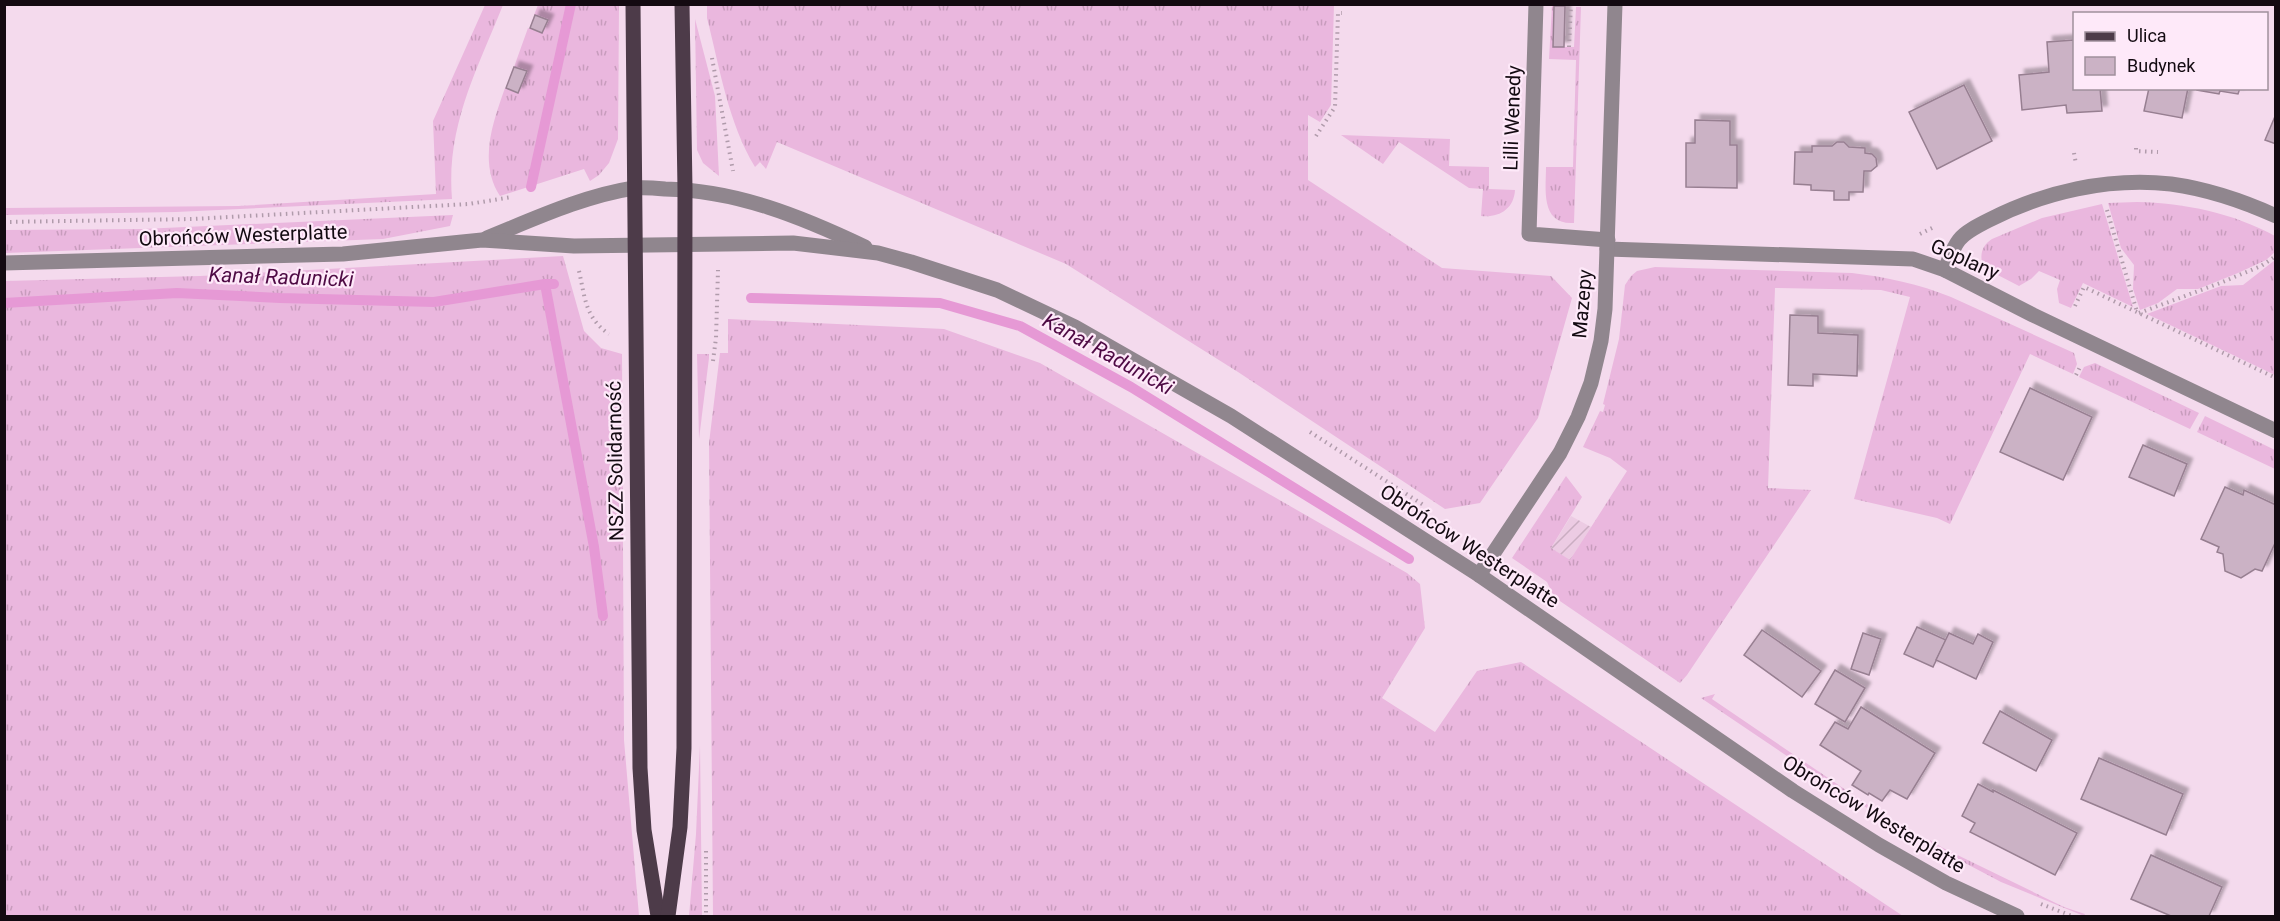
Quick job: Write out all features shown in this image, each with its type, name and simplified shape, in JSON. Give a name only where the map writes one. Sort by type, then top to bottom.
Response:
[{"type":"main road","name":"NSZZ Solidarność","points":[[633,4],[640,768],[644,830],[658,916]]},
{"type":"main road","points":[[668,916],[680,826],[684,748],[685,189],[682,4]]},
{"type":"street","name":"Lilli Wenedy","points":[[1529,234],[1536,4]]},
{"type":"street","name":"Mazepy","points":[[1479,575],[1560,453],[1578,417],[1591,383],[1601,341],[1607,244],[1615,4]]},
{"type":"street","points":[[1945,270],[1960,239],[1978,226],[2030,202],[2076,189],[2124,182],[2171,184],[2215,193],[2276,216]]},
{"type":"street","name":"Obrońców Westerplatte","points":[[482,240],[570,205],[635,188],[685,189],[729,195],[813,222],[878,253],[997,290],[1075,327],[1231,416],[1479,575],[1793,791],[1879,845],[1946,883],[2017,916]]},
{"type":"street","name":"Goplany","points":[[1529,234],[1607,244],[1913,259],[1945,270],[2033,315],[2276,431]]},
{"type":"street","name":"Obrońców Westerplatte","points":[[4,263],[344,255],[482,240],[574,246],[793,243],[878,253]]},
{"type":"path","points":[[1569,47],[1571,4]]},
{"type":"path","points":[[1316,136],[1335,107],[1338,13],[1342,13]]},
{"type":"path","points":[[711,54],[734,166]]},
{"type":"path","points":[[2136,148],[2136,151],[2158,152]]},
{"type":"path","points":[[2099,186],[2138,313]]},
{"type":"path","points":[[4,222],[192,219],[469,204],[515,197]]},
{"type":"path","points":[[574,246],[587,310],[598,327],[617,339]]},
{"type":"path","points":[[2138,313],[2220,283],[2261,266],[2276,256]]},
{"type":"path","points":[[717,338],[718,272]]},
{"type":"path","points":[[2071,311],[2084,287],[2276,378]]},
{"type":"shaded area","points":[[1571,516],[1591,527],[1570,561],[1551,548]]},
{"type":"green space","points":[[485,5],[503,5],[474,76],[459,123],[451,172],[452,199],[176,212],[5,215],[5,208],[238,206],[436,194],[433,121]]},
{"type":"green space","points":[[538,5],[619,5],[618,139],[609,163],[599,175],[590,181],[584,169],[500,196],[493,183],[490,170],[492,128],[505,88],[518,93],[527,72],[514,67],[528,28],[542,33],[548,21],[534,15]]},
{"type":"green space","points":[[707,5],[1334,5],[1331,105],[1320,122],[1308,115],[1308,180],[1442,268],[1551,276],[1572,298],[1538,418],[1480,503],[1445,509],[1238,372],[1066,264],[777,142],[766,169],[760,162],[755,167],[731,114],[707,18]]},
{"type":"green space","points":[[1552,6],[1554,6],[1553,47],[1574,47],[1576,7],[1581,7],[1574,223],[1563,222],[1555,218],[1550,212],[1546,195],[1546,167],[1573,167],[1576,60],[1549,59]]},
{"type":"green space","points":[[695,19],[715,96],[719,176],[703,163],[697,150]]},
{"type":"green space","points":[[1341,135],[1450,139],[1449,166],[1489,167],[1489,189],[1515,190],[1514,197],[1509,207],[1499,214],[1481,216],[1483,189],[1469,188],[1399,142],[1383,164]]},
{"type":"green space","points":[[2108,203],[2173,204],[2226,215],[2275,236],[2275,252],[2266,260],[2198,289],[2177,289],[2158,303],[2140,310],[2133,289],[2134,265],[2121,248]]},
{"type":"green space","points":[[2102,204],[2133,307],[2083,283],[2071,308],[2059,303],[2057,289],[2060,280],[2039,271],[2019,286],[1990,271],[1982,263],[1983,249],[1992,239],[2042,218]]},
{"type":"green space","points":[[453,215],[450,226],[383,239],[5,253],[5,230],[142,229]]},
{"type":"green space","points":[[563,256],[584,331],[601,348],[622,354],[624,740],[639,916],[5,916],[5,281],[200,276]]},
{"type":"green space","points":[[2275,260],[2275,375],[2147,314],[2221,286],[2243,285]]},
{"type":"green space","points":[[1655,267],[1852,273],[1902,282],[1951,297],[2074,353],[2077,364],[2073,374],[2030,354],[1950,524],[1937,518],[1854,499],[1910,297],[1881,290],[1775,288],[1768,488],[1811,490],[1680,683],[1554,597],[1547,582],[1512,558],[1566,476],[1582,497],[1551,548],[1570,560],[1627,471],[1610,458],[1583,447],[1605,405],[1603,404],[1619,339],[1625,285],[1637,271]]},
{"type":"green space","points":[[728,319],[944,329],[1040,363],[1407,573],[1420,584],[1425,628],[1382,698],[1435,732],[1477,671],[1521,662],[1903,916],[713,916],[709,443],[720,353],[728,353]]},
{"type":"green space","points":[[697,354],[709,354],[699,439]]},
{"type":"green space","points":[[2095,363],[2199,413],[2190,429],[2079,377],[2084,367]]},
{"type":"green space","points":[[2205,416],[2275,450],[2275,469],[2197,432]]},
{"type":"green space","points":[[1715,694],[1712,699],[1912,835],[1839,791],[1701,698]]},
{"type":"green space","points":[[700,745],[702,916],[689,916],[696,834]]},
{"type":"green space","points":[[1930,840],[2064,907],[2085,914],[2084,916],[2001,882],[1929,844]]},
{"type":"building","points":[[1554,6],[1565,6],[1564,47],[1553,47]]},
{"type":"building","points":[[535,15],[548,20],[542,33],[530,28]]},
{"type":"building","points":[[2073,40],[2073,90],[2100,90],[2102,111],[2067,113],[2066,105],[2022,110],[2019,75],[2049,72],[2047,42]]},
{"type":"building","points":[[514,67],[527,71],[518,93],[506,88]]},
{"type":"building","points":[[1964,85],[1992,141],[1937,169],[1909,112]]},
{"type":"building","points":[[2149,90],[2188,90],[2182,118],[2144,111]]},
{"type":"building","points":[[2197,90],[2239,90],[2238,94],[2220,91],[2219,94]]},
{"type":"building","points":[[2276,114],[2276,144],[2265,140]]},
{"type":"building","points":[[1695,120],[1730,121],[1730,145],[1737,145],[1737,188],[1686,187],[1686,143],[1695,143]]},
{"type":"building","points":[[1837,142],[1844,142],[1849,147],[1865,148],[1865,153],[1872,154],[1876,158],[1877,166],[1871,171],[1864,171],[1863,192],[1849,192],[1849,200],[1834,200],[1834,191],[1811,190],[1811,185],[1794,184],[1795,152],[1812,152],[1812,146],[1832,146]]},
{"type":"building","points":[[1790,315],[1818,316],[1818,333],[1858,335],[1857,376],[1813,374],[1813,386],[1788,385]]},
{"type":"building","points":[[2030,388],[2092,417],[2063,480],[2000,452]]},
{"type":"building","points":[[2143,445],[2187,464],[2174,496],[2129,477]]},
{"type":"building","points":[[2225,487],[2243,495],[2244,490],[2276,505],[2276,541],[2262,571],[2255,569],[2241,578],[2225,571],[2223,554],[2217,552],[2219,547],[2201,539]]},
{"type":"building","points":[[1917,627],[1946,640],[1933,667],[1904,654]]},
{"type":"building","points":[[1762,630],[1821,671],[1802,697],[1744,655]]},
{"type":"building","points":[[1863,633],[1881,639],[1869,675],[1851,669]]},
{"type":"building","points":[[1949,633],[1973,644],[1978,634],[1993,642],[1976,679],[1936,660]]},
{"type":"building","points":[[1835,670],[1865,688],[1845,722],[1815,704]]},
{"type":"building","points":[[1861,707],[1935,753],[1907,799],[1890,790],[1882,801],[1869,793],[1868,795],[1852,785],[1861,771],[1820,745],[1835,722],[1848,729]]},
{"type":"building","points":[[2000,711],[2052,740],[2036,771],[1983,743]]},
{"type":"building","points":[[2099,758],[2183,794],[2166,835],[2081,799]]},
{"type":"building","points":[[1978,784],[2077,833],[2055,875],[1970,832],[1975,823],[1962,816]]},
{"type":"building","points":[[2151,855],[2222,887],[2209,916],[2171,916],[2131,899]]},
{"type":"waterway","points":[[531,187],[571,4]]},
{"type":"waterway","points":[[545,284],[594,547],[603,616]]},
{"type":"waterway","name":"Kanał Radunicki","points":[[4,303],[177,293],[434,302],[554,284]]},
{"type":"waterway","name":"Kanał Radunicki","points":[[751,298],[940,303],[1020,326],[1131,387],[1409,559]]}]
